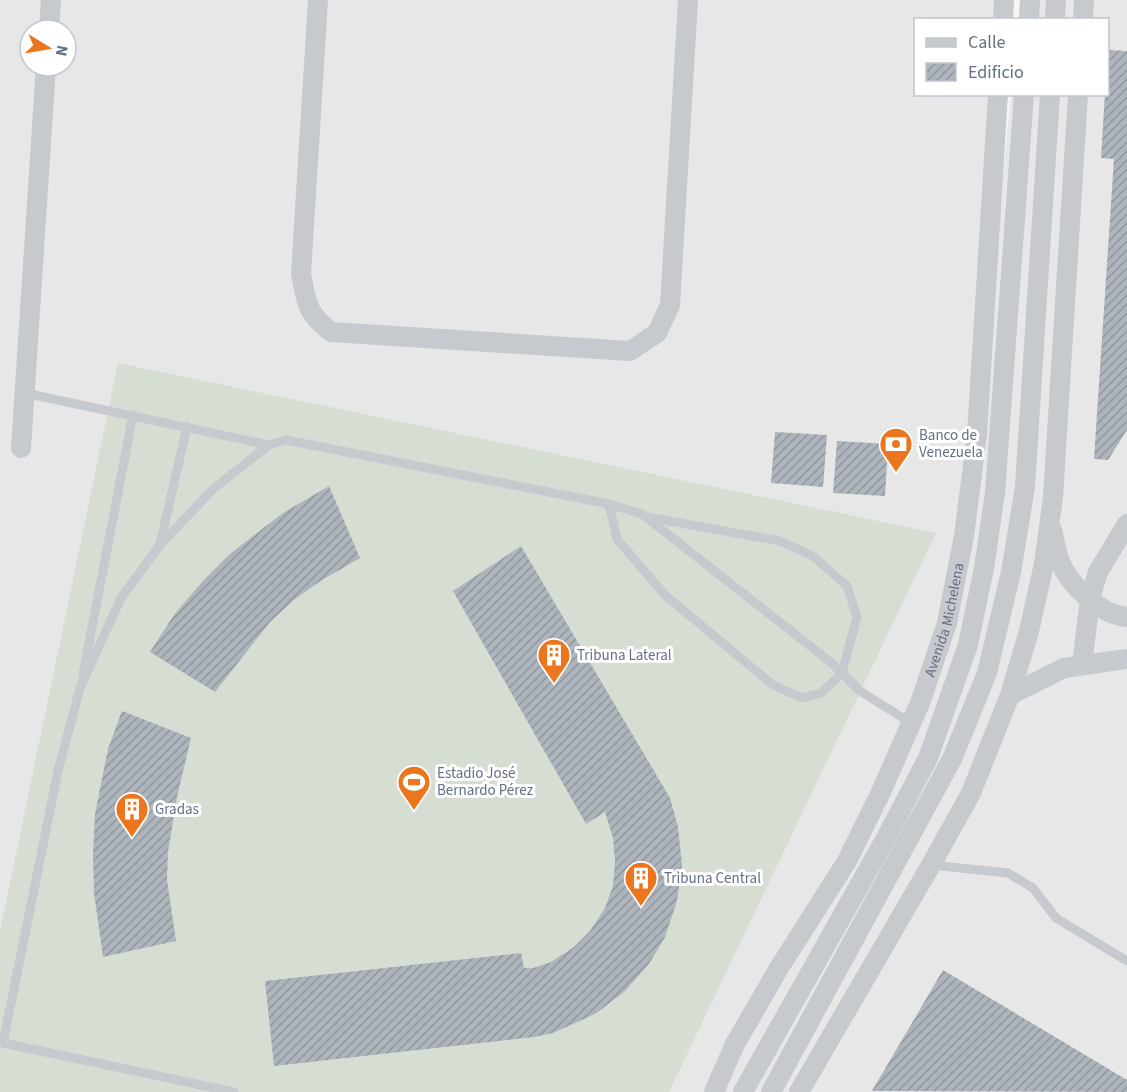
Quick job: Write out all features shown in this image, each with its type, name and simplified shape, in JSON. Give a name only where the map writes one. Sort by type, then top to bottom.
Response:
[{"type":"street","points":[[50,18],[51,0]]},
{"type":"street","points":[[318,0],[301,274],[306,302],[315,319],[331,332],[630,351],[657,333],[670,305],[688,0]]},
{"type":"street","points":[[1003,18],[1004,0]]},
{"type":"street","points":[[1029,18],[1030,0]]},
{"type":"street","points":[[1055,18],[1056,0]]},
{"type":"street","points":[[1083,18],[1084,0]]},
{"type":"street","points":[[21,448],[45,78]]},
{"type":"street","name":"Avenida Michelena","points":[[714,1092],[735,1044],[778,968],[847,861],[920,703],[947,623],[964,536],[977,434],[998,96]]},
{"type":"street","name":"Avenida Michelena","points":[[743,1092],[928,758],[968,645],[984,568],[992,514],[1000,435],[1024,96]]},
{"type":"street","points":[[771,1092],[952,759],[987,673],[1011,572],[1025,487],[1050,96]]},
{"type":"street","points":[[799,1092],[931,865],[970,793],[1010,695],[1029,632],[1044,564],[1050,520],[1078,96]]},
{"type":"street","points":[[1025,487],[1059,390]]},
{"type":"street","points":[[977,434],[1000,435]]},
{"type":"street","points":[[1050,520],[1061,563],[1078,589],[1095,604],[1119,616],[1127,617]]},
{"type":"street","points":[[1082,665],[1090,599],[1098,572],[1127,524]]},
{"type":"street","points":[[1010,695],[1064,668],[1127,659]]},
{"type":"lane","points":[[25,393],[269,445]]},
{"type":"lane","points":[[133,415],[80,688],[58,771],[3,1043],[234,1092]]},
{"type":"lane","points":[[160,545],[187,427]]},
{"type":"lane","points":[[80,688],[121,598],[160,545],[213,489],[269,445],[286,440],[609,504],[645,517],[780,541],[813,556],[847,586],[857,617],[842,673],[821,693],[802,698],[773,685],[665,595],[617,539],[609,504]]},
{"type":"lane","points":[[645,517],[833,664],[860,691],[911,724]]},
{"type":"lane","points":[[931,865],[1008,873],[1032,888],[1056,918],[1127,961]]},
{"type":"shaded area","points":[[0,0],[1012,0],[1010,18],[914,18],[914,96],[1003,96],[977,434],[1011,96],[1109,96],[1109,18],[1018,18],[1020,0],[1127,0],[1127,1092],[0,1092]]},
{"type":"shaded area","name":"Estadio José Bernardo Pérez","points":[[118,363],[936,533],[669,1092],[0,1092],[0,931]]},
{"type":"building","points":[[1109,50],[1127,51],[1127,430],[1108,460],[1094,459],[1114,159],[1101,158],[1105,96],[1109,96]]},
{"type":"building","points":[[775,432],[827,435],[823,487],[771,483]]},
{"type":"building","points":[[837,441],[888,444],[885,496],[833,493]]},
{"type":"building","points":[[329,486],[360,558],[295,599],[270,622],[215,692],[150,652],[174,615],[231,553],[283,513]]},
{"type":"building","points":[[521,546],[670,798],[678,827],[682,865],[677,901],[665,937],[649,964],[624,992],[595,1014],[553,1033],[274,1066],[265,981],[521,953],[524,968],[533,968],[551,962],[574,947],[590,931],[605,908],[613,886],[615,860],[613,838],[605,812],[586,824],[453,591]]},
{"type":"building","name":"Gradas","points":[[122,711],[191,738],[177,797],[168,852],[167,880],[176,941],[103,957],[94,893],[95,814],[108,749]]},
{"type":"building","points":[[943,970],[1127,1080],[1127,1092],[872,1091]]},
{"type":"place","name":"Banco de Venezuela","points":[[896,473]]},
{"type":"place","name":"Tribuna Lateral","points":[[554,684]]},
{"type":"place","name":"Estadio José Bernardo Pérez","points":[[414,811]]},
{"type":"place","name":"Gradas","points":[[132,838]]},
{"type":"place","name":"Tribuna Central","points":[[641,907]]}]
